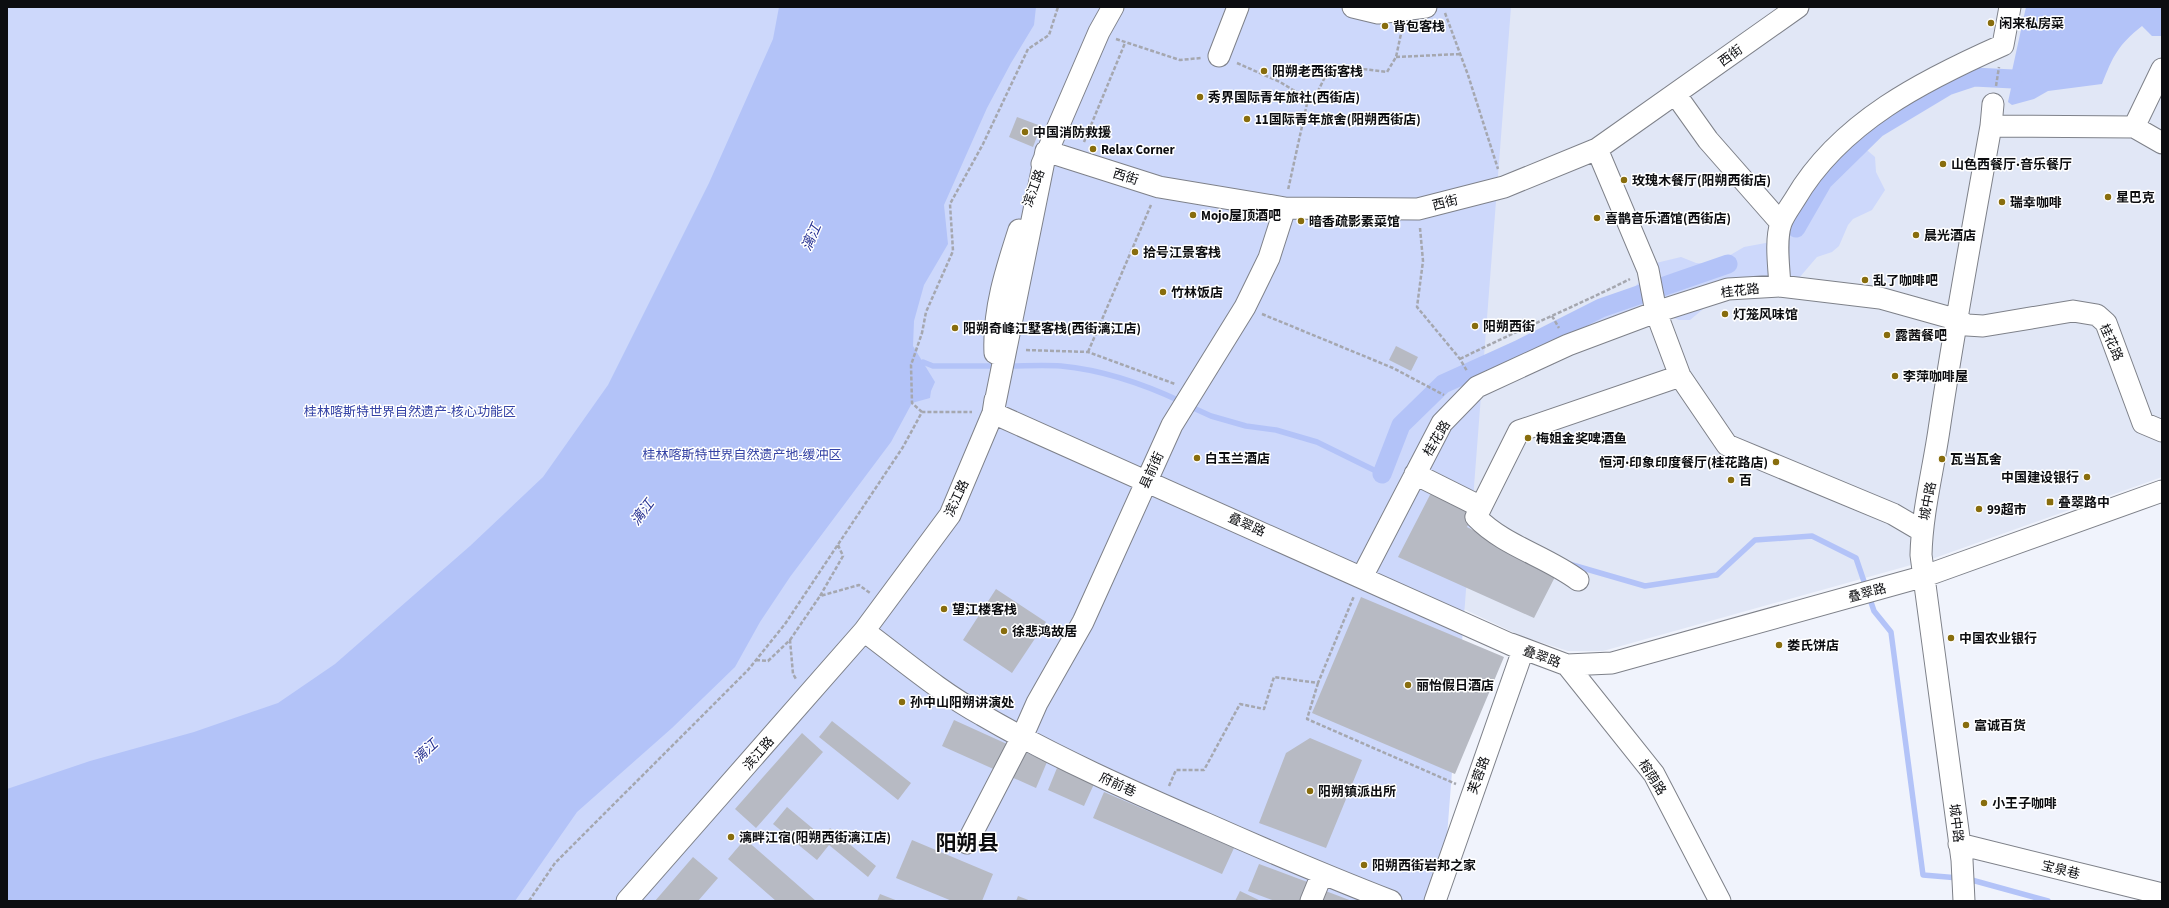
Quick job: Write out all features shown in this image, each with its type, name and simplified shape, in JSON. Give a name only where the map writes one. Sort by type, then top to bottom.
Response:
[{"type":"street","name":"滨江路","points":[[627,901],[864,631],[885,605],[950,515],[993,413],[996,383],[995,354],[997,313],[1002,282],[1046,151],[1099,32],[1113,7]]},
{"type":"street","points":[[1219,56],[1238,7]]},
{"type":"street","points":[[1353,7],[1378,13],[1406,11],[1426,7]]},
{"type":"street","name":"西街","points":[[1046,151],[1159,187],[1285,208],[1418,209],[1504,187],[1597,149],[1676,95],[1798,7]]},
{"type":"street","points":[[1780,286],[1778,253],[1781,223],[1805,182],[1839,143],[1868,119],[1906,92],[2003,45],[2010,7]]},
{"type":"street","points":[[2134,127],[2162,69]]},
{"type":"street","points":[[1676,95],[1708,140],[1781,223]]},
{"type":"street","name":"城中路","points":[[1964,901],[1961,852],[1921,555],[1922,531],[1930,490],[1956,319],[1991,126],[1993,104]]},
{"type":"street","points":[[1991,126],[2134,127],[2162,143]]},
{"type":"street","points":[[1597,149],[1648,270],[1656,312],[1680,376],[1727,445],[1893,514],[1922,531]]},
{"type":"street","points":[[1046,151],[993,413],[1524,650],[1434,901]]},
{"type":"street","name":"县前街","points":[[967,843],[1022,736],[1037,703],[1083,622],[1146,479],[1172,425],[1245,307],[1269,258],[1285,208]]},
{"type":"street","name":"桂花路","points":[[1363,575],[1442,424],[1476,387],[1568,345],[1656,312],[1728,289],[1780,286],[1880,298],[1956,319],[1967,325],[1983,326],[2073,311],[2097,315],[2106,323],[2143,423],[2162,431]]},
{"type":"street","points":[[1578,580],[1566,571],[1489,531],[1476,517],[1519,431],[1680,376]]},
{"type":"street","name":"叠翠路","points":[[993,413],[1363,575],[1524,650],[1567,665],[1612,663],[1925,576],[2162,491]]},
{"type":"street","points":[[1414,477],[1481,507]]},
{"type":"street","name":"府前巷","points":[[864,631],[954,698],[982,715],[1082,767],[1162,805],[1322,874],[1391,901]]},
{"type":"street","name":"芙蓉路","points":[[1434,901],[1524,650]]},
{"type":"street","name":"榕荫路","points":[[1567,665],[1654,774],[1720,901]]},
{"type":"street","name":"宝泉巷","points":[[1961,852],[2162,894]]},
{"type":"street","points":[[1311,901],[1322,874]]},
{"type":"path","points":[[949,411],[922,412],[912,403],[910,365],[922,333],[926,312],[953,252],[950,204],[982,144],[1028,49],[1049,35],[1058,7]]},
{"type":"path","points":[[1443,7],[1504,187]]},
{"type":"path","points":[[1285,208],[1308,99],[1318,91],[1329,69],[1346,67],[1387,72],[1396,57],[1406,11]]},
{"type":"path","points":[[1099,32],[1125,43],[1180,60],[1219,56],[1280,82],[1308,99]]},
{"type":"path","points":[[1076,161],[1125,43]]},
{"type":"path","points":[[1396,57],[1460,54]]},
{"type":"path","points":[[1088,352],[1159,187]]},
{"type":"path","points":[[1418,209],[1423,261],[1418,307],[1460,359],[1505,336],[1577,306],[1648,270]]},
{"type":"path","points":[[1245,307],[1393,368],[1424,385]]},
{"type":"path","points":[[1552,316],[1560,331]]},
{"type":"path","points":[[995,354],[1088,352],[1193,391]]},
{"type":"path","points":[[528,901],[555,863],[748,670],[786,624],[837,544],[903,447],[922,412]]},
{"type":"path","points":[[756,660],[768,661],[790,640],[820,596],[843,556],[837,544]]},
{"type":"path","points":[[1363,575],[1318,683],[1308,719],[1473,791]]},
{"type":"path","points":[[820,596],[859,585],[885,605]]},
{"type":"path","points":[[790,640],[793,674],[809,695]]},
{"type":"path","points":[[1162,805],[1176,770],[1204,770],[1240,704],[1264,709],[1274,677],[1318,683]]},
{"type":"shaded area","name":"阳朔西街","points":[[1108,7],[1142,7],[1134,19],[1129,40],[1158,52],[1171,52],[1187,7],[2162,7],[2162,425],[2150,420],[2109,318],[2096,310],[2078,304],[1976,320],[1967,319],[1961,314],[1999,103],[1988,103],[1974,189],[1946,318],[1964,330],[2073,318],[2083,318],[2096,322],[2103,335],[2137,425],[2162,436],[2162,477],[1929,560],[1603,651],[1568,651],[1521,636],[1342,552],[987,405],[993,303],[990,273],[1034,150],[1088,29],[1103,20]]},
{"type":"green space","name":"桂林喀斯特世界自然遗产地-缓冲区","points":[[7,7],[1511,7],[1442,901],[7,901]]},
{"type":"green space","points":[[1850,145],[1868,151],[1875,157],[1876,172],[1885,190],[1872,210],[1853,219],[1848,225],[1839,246],[1832,252],[1817,257],[1799,278],[1708,305],[1690,320],[1679,320],[1647,309],[1498,366],[1499,363],[1592,318],[1632,290],[1656,263],[1681,257],[1696,263],[1708,264],[1727,257],[1744,247],[1771,242]]},
{"type":"water","name":"漓江","points":[[779,7],[1036,7],[1034,25],[1011,63],[987,108],[944,205],[948,244],[924,285],[914,321],[913,346],[935,382],[930,398],[912,403],[891,442],[790,577],[760,622],[735,667],[672,728],[577,812],[515,901],[7,901],[7,789],[90,761],[194,732],[278,703],[335,664],[470,546],[543,477],[608,385],[709,183],[773,39]]},
{"type":"water","points":[[2026,7],[2162,7],[2162,36],[2152,36],[2142,26],[2127,39],[2117,52],[2102,84],[2048,91],[2034,99],[2012,105],[2008,102],[2013,79],[2012,71]]},
{"type":"building","name":"中国消防救援","points":[[1017,117],[1041,126],[1033,147],[1009,137]]},
{"type":"building","points":[[1396,346],[1418,357],[1411,371],[1389,360]]},
{"type":"building","points":[[1432,491],[1474,513],[1467,527],[1557,573],[1534,618],[1398,557]]},
{"type":"building","name":"徐悲鸿故居","points":[[996,589],[1046,622],[1012,673],[963,640]]},
{"type":"building","name":"丽怡假日酒店","points":[[1361,597],[1504,657],[1455,774],[1312,713]]},
{"type":"building","points":[[954,720],[1047,762],[1036,788],[942,746]]},
{"type":"building","points":[[832,721],[911,783],[898,800],[819,737]]},
{"type":"building","points":[[802,733],[823,752],[756,828],[735,809]]},
{"type":"building","name":"阳朔镇派出所","points":[[1310,738],[1362,760],[1326,848],[1259,823],[1286,753]]},
{"type":"building","points":[[1057,768],[1094,784],[1084,806],[1048,790]]},
{"type":"building","points":[[1104,792],[1234,848],[1222,874],[1093,818]]},
{"type":"building","points":[[787,807],[823,837],[830,828],[876,866],[868,877],[829,845],[817,860],[773,824]]},
{"type":"building","points":[[745,839],[816,901],[776,901],[728,859]]},
{"type":"building","points":[[912,840],[993,874],[982,901],[952,901],[896,878]]},
{"type":"building","points":[[693,857],[718,878],[698,901],[655,901]]},
{"type":"building","points":[[1259,864],[1310,883],[1303,901],[1275,901],[1248,891]]},
{"type":"building","points":[[1323,890],[1352,901],[1319,901]]},
{"type":"building","points":[[1240,891],[1261,901],[1235,901]]},
{"type":"building","points":[[880,894],[898,901],[877,901]]},
{"type":"building","points":[[1018,896],[1031,901],[1016,901]]},
{"type":"waterway","points":[[1796,228],[1823,181],[1877,128],[1947,86],[1974,77],[2013,79]]},
{"type":"waterway","points":[[1382,474],[1401,425],[1443,384],[1518,350],[1601,308],[1728,264]]},
{"type":"waterway","points":[[923,362],[933,366],[998,366]]},
{"type":"waterway","points":[[1006,366],[1061,366],[1108,374],[1153,389],[1182,402]]},
{"type":"waterway","points":[[1189,406],[1211,416],[1246,426],[1276,430],[1317,442],[1382,474]]},
{"type":"waterway","points":[[1569,564],[1645,586],[1717,575],[1755,540],[1812,536],[1856,558],[1874,611],[1891,632],[1923,875],[1959,878]]},
{"type":"waterway","points":[[1968,879],[2048,901]]},
{"type":"place","name":"闲来私房菜","points":[[1991,23]]},
{"type":"place","name":"背包客栈","points":[[1385,26]]},
{"type":"place","name":"阳朔老西街客栈","points":[[1264,71]]},
{"type":"place","name":"秀界国际青年旅社(西街店)","points":[[1200,97]]},
{"type":"place","name":"11国际青年旅舍(阳朔西街店)","points":[[1247,119]]},
{"type":"place","name":"中国消防救援","points":[[1025,132]]},
{"type":"place","name":"Relax Corner","points":[[1093,149]]},
{"type":"place","name":"山色西餐厅·音乐餐厅","points":[[1943,164]]},
{"type":"place","name":"玫瑰木餐厅(阳朔西街店)","points":[[1624,180]]},
{"type":"place","name":"星巴克","points":[[2108,197]]},
{"type":"place","name":"瑞幸咖啡","points":[[2002,202]]},
{"type":"place","name":"Mojo屋顶酒吧","points":[[1193,215]]},
{"type":"place","name":"喜鹊音乐酒馆(西街店)","points":[[1597,218]]},
{"type":"place","name":"暗香疏影素菜馆","points":[[1301,221]]},
{"type":"place","name":"晨光酒店","points":[[1916,235]]},
{"type":"place","name":"拾号江景客栈","points":[[1135,252]]},
{"type":"place","name":"乱了咖啡吧","points":[[1865,280]]},
{"type":"place","name":"竹林饭店","points":[[1163,292]]},
{"type":"place","name":"灯笼风味馆","points":[[1725,314]]},
{"type":"place","name":"阳朔西街","points":[[1475,326]]},
{"type":"place","name":"阳朔奇峰江墅客栈(西街漓江店)","points":[[955,328]]},
{"type":"place","name":"露茜餐吧","points":[[1887,335]]},
{"type":"place","name":"李萍咖啡屋","points":[[1895,376]]},
{"type":"place","name":"梅姐金奖啤酒鱼","points":[[1528,438]]},
{"type":"place","name":"白玉兰酒店","points":[[1197,458]]},
{"type":"place","name":"瓦当瓦舍","points":[[1942,459]]},
{"type":"place","name":"恒河·印象印度餐厅(桂花路店)","points":[[1776,462]]},
{"type":"place","name":"中国建设银行","points":[[2087,477]]},
{"type":"place","name":"百","points":[[1731,480]]},
{"type":"place","name":"叠翠路中","points":[[2050,502]]},
{"type":"place","name":"99超市","points":[[1979,509]]},
{"type":"place","name":"望江楼客栈","points":[[944,609]]},
{"type":"place","name":"徐悲鸿故居","points":[[1004,631]]},
{"type":"place","name":"中国农业银行","points":[[1951,638]]},
{"type":"place","name":"娄氏饼店","points":[[1779,645]]},
{"type":"place","name":"丽怡假日酒店","points":[[1408,685]]},
{"type":"place","name":"孙中山阳朔讲演处","points":[[902,702]]},
{"type":"place","name":"富诚百货","points":[[1966,725]]},
{"type":"place","name":"阳朔镇派出所","points":[[1310,791]]},
{"type":"place","name":"小王子咖啡","points":[[1984,803]]},
{"type":"place","name":"漓畔江宿(阳朔西街漓江店)","points":[[731,837]]},
{"type":"place","name":"阳朔西街岩邦之家","points":[[1364,865]]},
{"type":"district","name":"阳朔县","points":[[967,843]]},
{"type":"park label","name":"桂林喀斯特世界自然遗产-核心功能区","points":[[410,411]]}]
